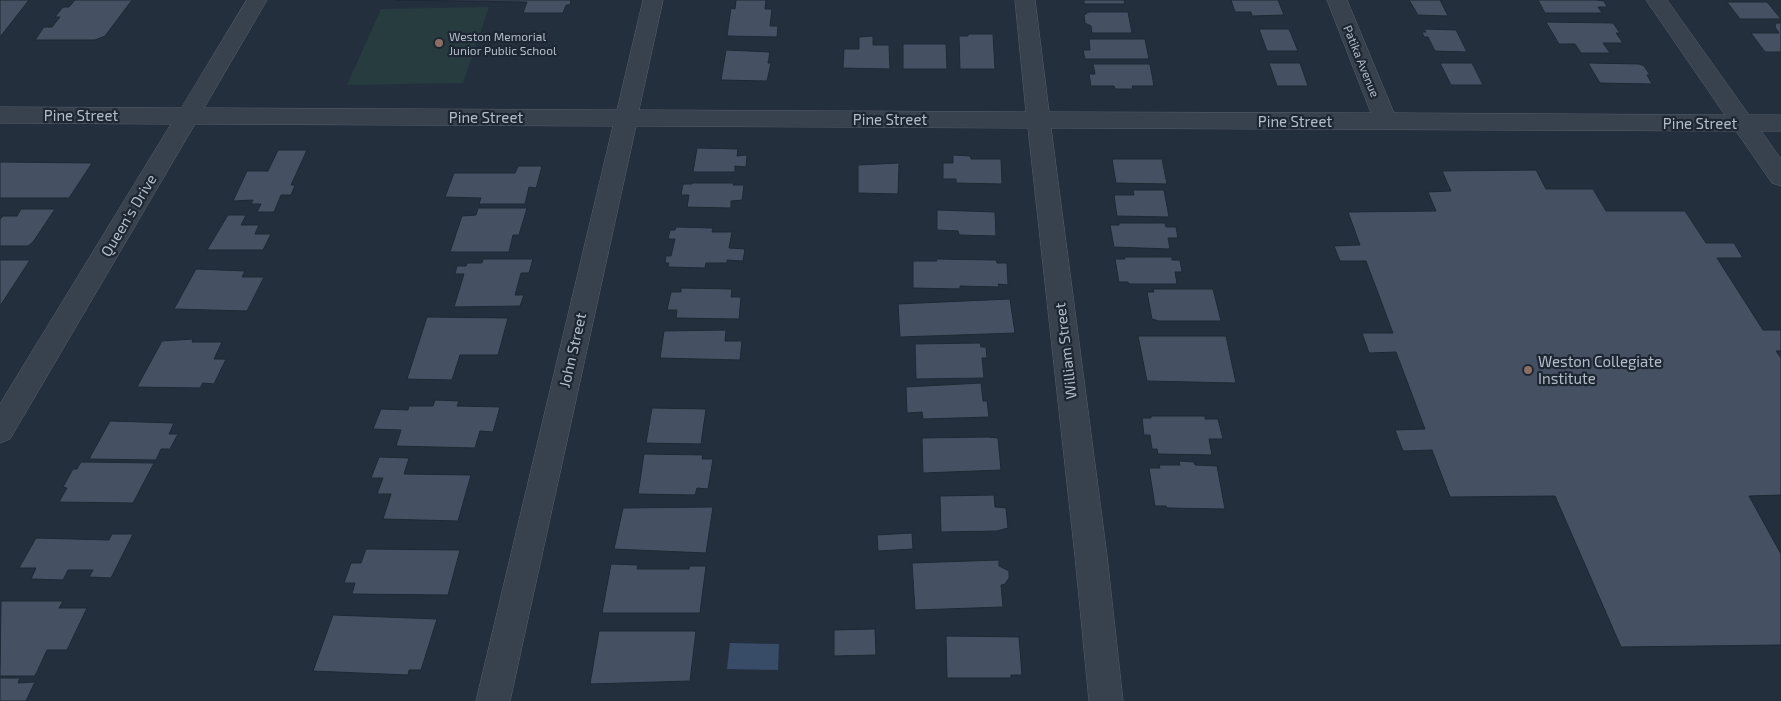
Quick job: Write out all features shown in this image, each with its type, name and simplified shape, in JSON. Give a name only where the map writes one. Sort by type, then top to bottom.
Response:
[{"type":"street","name":"Queen's Drive","points":[[0,430],[257,0]]},
{"type":"street","name":"John Street","points":[[493,701],[653,0]]},
{"type":"street","name":"William Street","points":[[1025,0],[1073,421],[1091,556],[1106,701]]},
{"type":"street","name":"Patika Avenue","points":[[1337,0],[1386,121]]},
{"type":"street","points":[[1656,0],[1781,177]]},
{"type":"street","name":"Pine Street","points":[[0,115],[1781,123]]},
{"type":"green space","points":[[489,7],[463,83],[347,85],[381,9]]},
{"type":"water","points":[[730,643],[779,644],[778,670],[727,669]]},
{"type":"building","points":[[0,0],[29,0],[0,37]]},
{"type":"building","points":[[75,0],[132,0],[105,36],[95,40],[35,40],[44,27],[52,27],[60,17],[55,17],[63,7],[69,7]]},
{"type":"building","points":[[395,0],[571,0],[570,5],[566,5],[563,13],[523,13],[527,2]]},
{"type":"building","points":[[736,0],[766,0],[765,9],[772,9],[770,26],[778,26],[777,37],[727,36],[731,8],[735,9]]},
{"type":"building","points":[[1084,0],[1124,0],[1125,4],[1084,4]]},
{"type":"building","points":[[1231,0],[1278,0],[1284,15],[1252,16],[1251,12],[1235,12]]},
{"type":"building","points":[[1409,0],[1440,0],[1448,16],[1418,15]]},
{"type":"building","points":[[1538,0],[1596,0],[1604,1],[1607,7],[1598,7],[1602,13],[1545,13]]},
{"type":"building","points":[[1727,2],[1767,2],[1781,19],[1740,19]]},
{"type":"building","points":[[1089,12],[1128,12],[1132,33],[1092,33],[1091,26],[1085,23],[1084,15]]},
{"type":"building","points":[[1546,22],[1613,23],[1620,33],[1616,33],[1623,43],[1603,43],[1610,53],[1581,53],[1575,44],[1559,44]]},
{"type":"building","points":[[1776,23],[1781,23],[1781,52],[1765,52],[1751,33],[1779,33],[1775,27]]},
{"type":"building","points":[[1259,29],[1289,29],[1298,51],[1267,51]]},
{"type":"building","points":[[1424,29],[1456,30],[1467,52],[1435,51],[1428,37],[1424,37],[1422,32],[1426,32]]},
{"type":"building","points":[[968,34],[993,34],[995,69],[960,69],[959,36],[968,36]]},
{"type":"building","points":[[873,36],[873,45],[889,45],[890,69],[843,68],[844,49],[859,49],[859,37]]},
{"type":"building","points":[[1089,39],[1145,39],[1149,59],[1085,59],[1083,50],[1090,50]]},
{"type":"building","points":[[903,44],[946,44],[947,69],[903,69]]},
{"type":"building","points":[[726,50],[770,52],[768,63],[771,63],[767,81],[721,80]]},
{"type":"building","points":[[1269,63],[1300,63],[1308,86],[1277,86]]},
{"type":"building","points":[[1440,63],[1472,63],[1483,85],[1451,85]]},
{"type":"building","points":[[1588,63],[1639,64],[1644,66],[1650,75],[1647,75],[1652,84],[1600,83]]},
{"type":"building","points":[[1093,64],[1150,64],[1154,86],[1132,86],[1133,89],[1115,89],[1114,86],[1091,86],[1089,74],[1095,74]]},
{"type":"building","points":[[697,148],[738,149],[737,156],[747,155],[746,167],[735,166],[735,172],[693,172]]},
{"type":"building","points":[[278,150],[307,150],[291,185],[295,185],[291,195],[281,195],[274,212],[257,212],[261,204],[251,204],[253,200],[233,201],[247,171],[268,171]]},
{"type":"building","points":[[953,155],[970,156],[971,159],[1001,159],[1002,184],[956,183],[956,179],[943,179],[943,163],[953,163]]},
{"type":"building","points":[[1112,159],[1162,159],[1167,184],[1116,183]]},
{"type":"building","points":[[0,162],[92,163],[69,198],[0,198]]},
{"type":"building","points":[[899,163],[898,194],[858,193],[858,165]]},
{"type":"building","points":[[518,166],[542,166],[536,188],[529,187],[525,204],[479,204],[481,198],[445,197],[454,173],[515,173]]},
{"type":"building","points":[[1536,170],[1546,189],[1593,189],[1606,211],[1685,211],[1706,243],[1734,243],[1743,258],[1717,258],[1763,330],[1781,330],[1781,351],[1776,351],[1781,358],[1781,495],[1749,496],[1781,554],[1781,645],[1621,647],[1555,496],[1450,497],[1432,450],[1403,451],[1395,430],[1425,429],[1396,352],[1369,353],[1362,333],[1393,333],[1366,261],[1340,261],[1334,246],[1360,245],[1348,212],[1436,211],[1428,192],[1451,191],[1442,171]]},
{"type":"building","points":[[734,183],[733,185],[744,185],[742,200],[731,201],[731,208],[687,207],[689,195],[681,195],[683,184]]},
{"type":"building","points":[[1133,190],[1164,190],[1169,217],[1117,216],[1114,195],[1134,195]]},
{"type":"building","points":[[478,208],[527,208],[519,235],[513,235],[509,252],[450,252],[462,216],[476,215]]},
{"type":"building","points":[[21,209],[55,209],[33,242],[28,246],[0,246],[0,219],[3,216],[17,216]]},
{"type":"building","points":[[937,210],[995,212],[996,236],[959,235],[958,231],[937,230]]},
{"type":"building","points":[[228,215],[246,215],[241,225],[259,225],[255,234],[271,234],[263,250],[207,250]]},
{"type":"building","points":[[1119,223],[1165,223],[1166,227],[1176,227],[1178,238],[1168,238],[1170,249],[1114,247],[1110,225],[1119,225]]},
{"type":"building","points":[[676,227],[713,228],[712,232],[732,232],[729,248],[745,249],[743,261],[727,260],[727,263],[706,263],[705,268],[668,267],[669,263],[665,263],[666,256],[671,256],[675,239],[668,239],[670,230],[675,230]]},
{"type":"building","points":[[1124,257],[1172,257],[1172,260],[1180,260],[1182,272],[1175,272],[1177,284],[1129,284],[1128,282],[1119,282],[1115,259],[1125,259]]},
{"type":"building","points":[[483,259],[533,259],[529,273],[521,273],[515,295],[524,295],[520,306],[454,307],[464,274],[455,274],[457,266],[466,266],[467,263],[482,263]]},
{"type":"building","points":[[936,259],[996,260],[997,263],[1007,263],[1008,285],[998,284],[999,287],[960,286],[960,289],[913,288],[913,261],[937,261]]},
{"type":"building","points":[[0,260],[30,260],[0,306]]},
{"type":"building","points":[[196,269],[245,271],[242,277],[264,277],[247,311],[174,309]]},
{"type":"building","points":[[681,288],[732,289],[731,297],[741,297],[739,319],[676,318],[677,310],[667,310],[671,292],[681,292]]},
{"type":"building","points":[[1153,289],[1213,289],[1221,321],[1159,321],[1152,319],[1147,292],[1154,292]]},
{"type":"building","points":[[1010,299],[1015,333],[900,337],[898,304]]},
{"type":"building","points":[[427,317],[508,318],[498,355],[460,355],[452,380],[407,379]]},
{"type":"building","points":[[726,330],[725,341],[742,341],[740,360],[660,358],[664,331]]},
{"type":"building","points":[[1138,336],[1226,336],[1236,383],[1147,381]]},
{"type":"building","points":[[193,339],[192,342],[222,342],[214,359],[226,359],[214,384],[203,383],[200,388],[137,387],[162,341]]},
{"type":"building","points":[[980,343],[981,347],[986,347],[987,358],[982,358],[984,378],[916,379],[915,344]]},
{"type":"building","points":[[981,383],[983,401],[987,401],[989,417],[923,419],[922,412],[907,413],[906,387]]},
{"type":"building","points":[[435,400],[459,401],[457,406],[500,407],[493,432],[480,431],[475,448],[396,446],[401,430],[373,429],[381,409],[408,410],[409,406],[433,406]]},
{"type":"building","points":[[652,408],[706,409],[701,444],[646,443]]},
{"type":"building","points":[[1151,416],[1205,416],[1205,419],[1218,419],[1223,439],[1209,439],[1212,455],[1158,454],[1157,449],[1152,449],[1150,435],[1144,435],[1142,418],[1151,418]]},
{"type":"building","points":[[110,421],[174,423],[169,434],[178,434],[170,449],[161,449],[156,460],[89,459]]},
{"type":"building","points":[[922,438],[998,438],[1001,470],[923,473]]},
{"type":"building","points":[[644,454],[703,455],[702,459],[713,459],[708,489],[697,488],[695,495],[638,494]]},
{"type":"building","points":[[379,457],[409,458],[404,474],[471,475],[458,521],[383,519],[391,494],[377,494],[383,478],[371,478]]},
{"type":"building","points":[[1179,461],[1194,462],[1195,465],[1217,466],[1225,509],[1155,506],[1149,468],[1160,468],[1159,465],[1180,465]]},
{"type":"building","points":[[81,462],[154,463],[133,503],[59,502],[67,488],[63,487],[73,469],[77,469]]},
{"type":"building","points":[[994,495],[995,507],[1006,508],[1008,528],[997,531],[941,532],[940,496]]},
{"type":"building","points":[[713,507],[706,553],[614,549],[623,508]]},
{"type":"building","points":[[912,533],[913,549],[878,551],[877,535]]},
{"type":"building","points":[[112,534],[133,534],[111,578],[89,577],[93,570],[68,570],[63,580],[31,579],[36,568],[19,568],[36,538],[109,540]]},
{"type":"building","points":[[366,549],[460,550],[448,595],[352,594],[355,583],[344,583],[351,563],[361,563]]},
{"type":"building","points":[[999,560],[999,566],[1009,571],[1009,578],[1005,584],[1001,585],[1003,607],[915,610],[912,563]]},
{"type":"building","points":[[611,564],[638,565],[637,569],[689,569],[690,566],[706,566],[700,613],[602,613]]},
{"type":"building","points":[[1,601],[63,601],[59,608],[87,608],[67,650],[47,650],[35,676],[0,676]]},
{"type":"building","points":[[333,615],[437,619],[421,670],[409,670],[408,675],[313,671]]},
{"type":"building","points":[[875,629],[876,655],[834,656],[834,630]]},
{"type":"building","points":[[599,631],[696,631],[690,681],[590,684]]},
{"type":"building","points":[[946,636],[1019,637],[1022,675],[1011,675],[1011,678],[947,678]]},
{"type":"building","points":[[0,678],[20,678],[18,683],[35,682],[26,701],[0,701]]},
{"type":"place","name":"Weston Memorial Junior Public School","points":[[439,43]]},
{"type":"place","name":"Weston Collegiate Institute","points":[[1528,370]]}]
